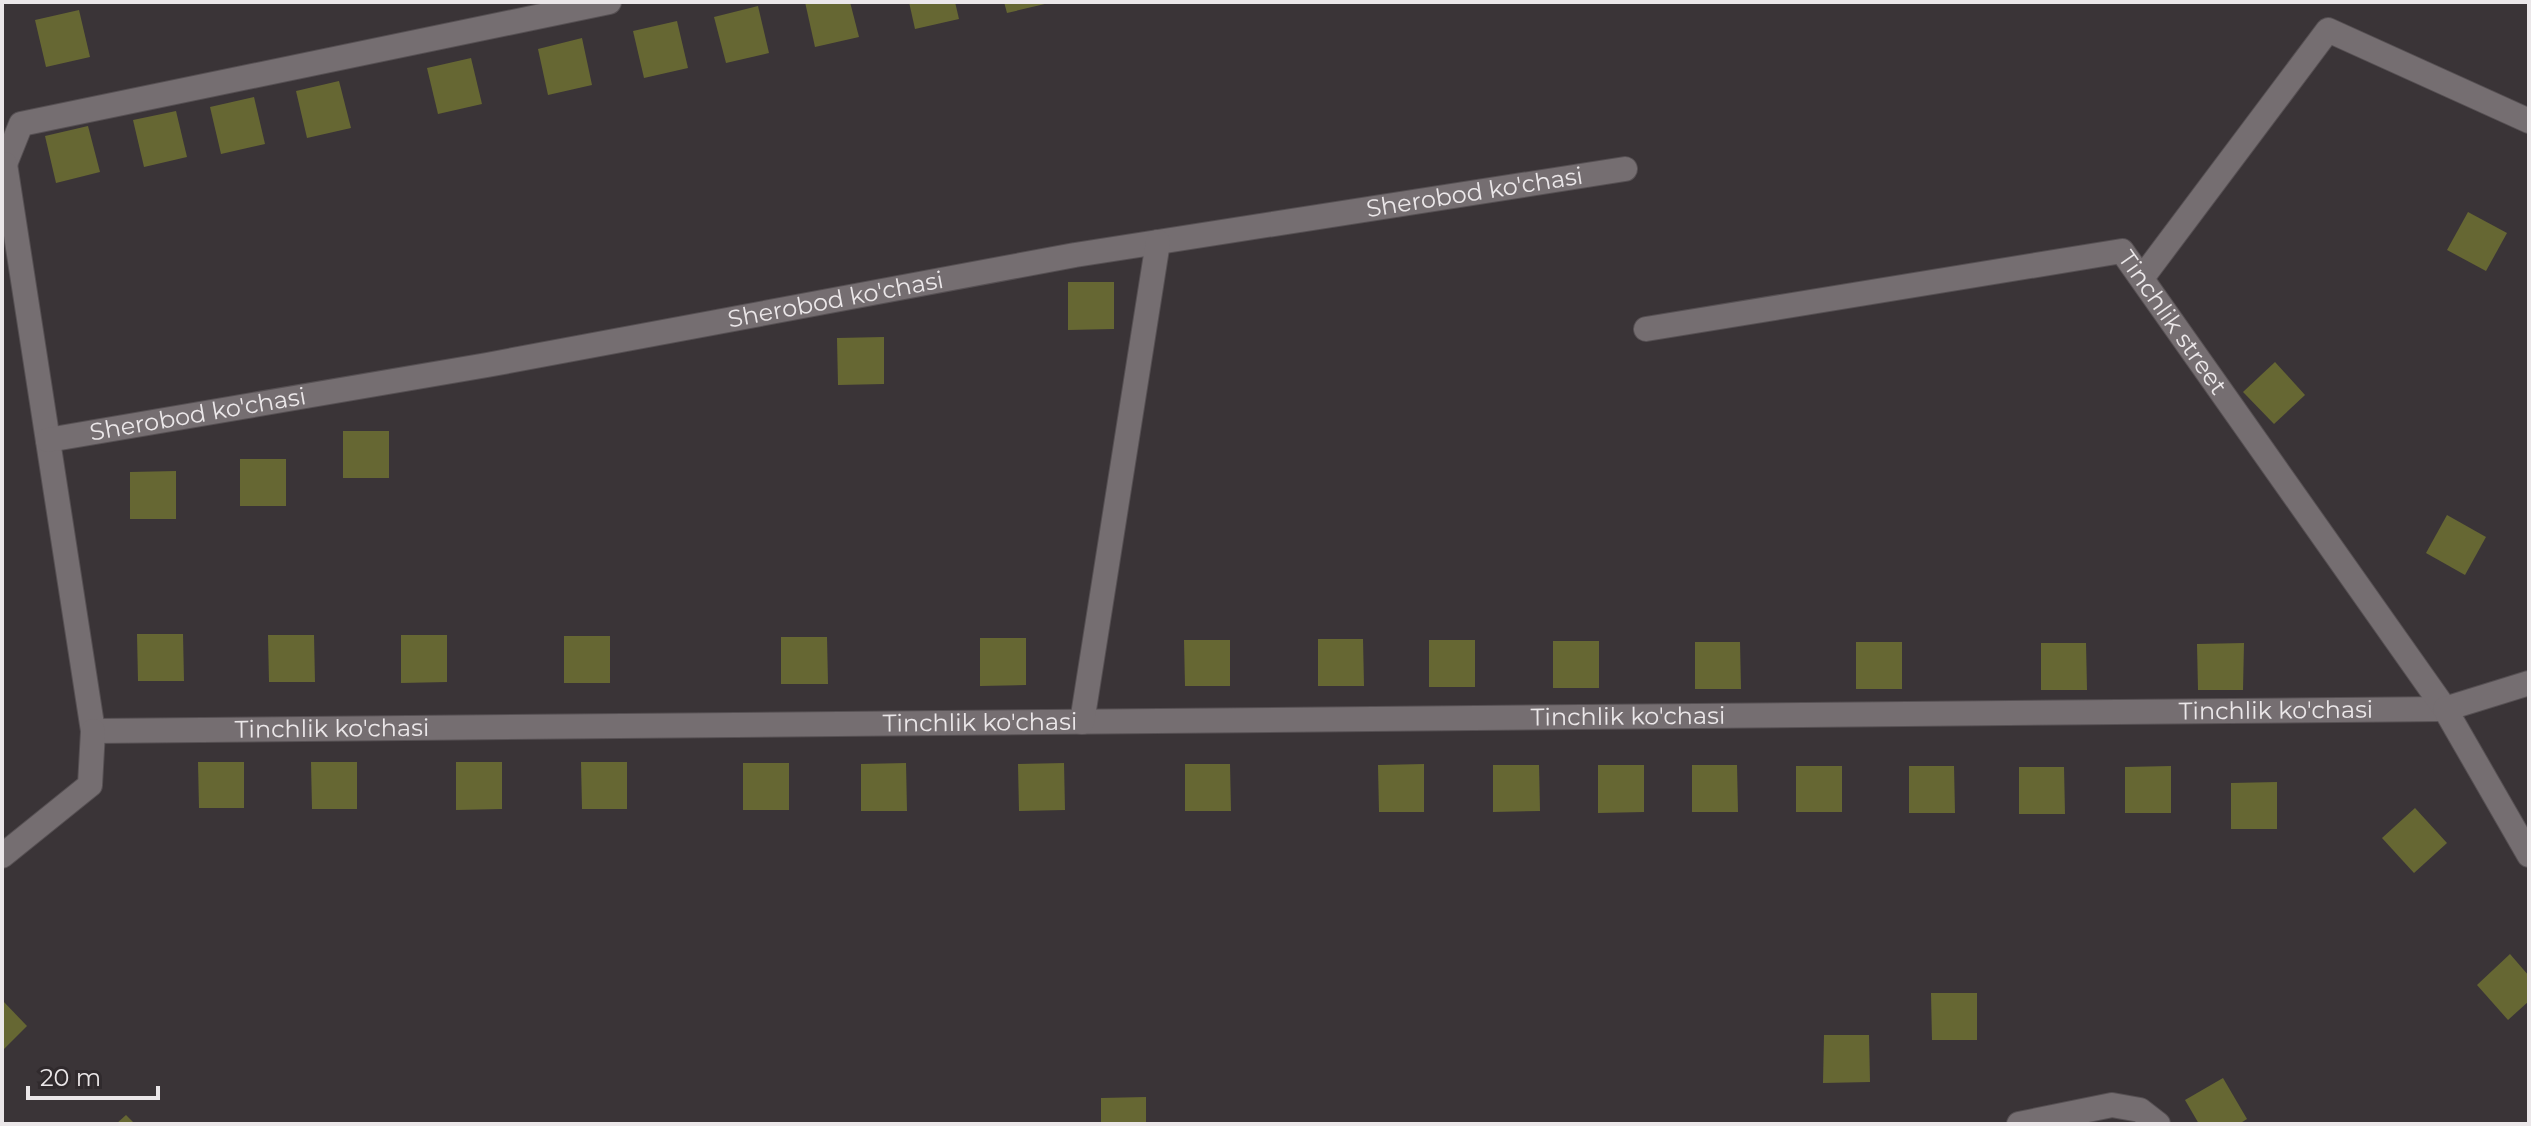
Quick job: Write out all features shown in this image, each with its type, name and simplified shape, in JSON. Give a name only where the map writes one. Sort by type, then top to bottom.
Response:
[{"type":"street","points":[[2,856],[90,785],[93,731],[4,164],[21,124],[609,2]]},
{"type":"street","points":[[2142,278],[2328,30],[2529,121]]},
{"type":"street","name":"Sherobod ko'chasi","points":[[48,440],[487,365],[1158,242],[1625,169]]},
{"type":"street","points":[[1082,722],[1158,242]]},
{"type":"street","name":"Tinchlik street","points":[[1646,329],[2122,251],[2445,709],[2529,855]]},
{"type":"street","name":"Tinchlik ko'chasi","points":[[93,731],[2445,709],[2529,683]]},
{"type":"street","points":[[2019,1124],[2112,1105],[2140,1110],[2158,1124]]},
{"type":"building","points":[[805,2],[850,2],[859,37],[815,47]]},
{"type":"building","points":[[909,2],[955,2],[959,19],[915,29]]},
{"type":"building","points":[[1004,2],[1049,2],[1049,3],[1007,13]]},
{"type":"building","points":[[758,6],[769,53],[726,63],[714,17]]},
{"type":"building","points":[[79,10],[90,57],[46,67],[35,20]]},
{"type":"building","points":[[677,21],[688,68],[644,78],[633,31]]},
{"type":"building","points":[[582,38],[592,85],[548,95],[538,49]]},
{"type":"building","points":[[471,58],[482,104],[438,114],[427,68]]},
{"type":"building","points":[[339,81],[351,128],[307,138],[296,91]]},
{"type":"building","points":[[254,97],[265,144],[221,154],[210,107]]},
{"type":"building","points":[[176,111],[187,157],[144,167],[133,120]]},
{"type":"building","points":[[88,126],[100,172],[56,183],[45,136]]},
{"type":"building","points":[[2468,212],[2507,233],[2486,271],[2447,250]]},
{"type":"building","points":[[1068,282],[1114,282],[1114,329],[1068,330]]},
{"type":"building","points":[[884,337],[884,384],[838,385],[837,338]]},
{"type":"building","points":[[2275,362],[2305,395],[2274,424],[2243,392]]},
{"type":"building","points":[[343,431],[389,431],[389,478],[343,478]]},
{"type":"building","points":[[240,459],[286,459],[286,506],[240,506]]},
{"type":"building","points":[[176,471],[176,519],[130,519],[130,472]]},
{"type":"building","points":[[2447,515],[2486,537],[2465,575],[2426,553]]},
{"type":"building","points":[[137,634],[183,634],[184,681],[138,681]]},
{"type":"building","points":[[268,635],[314,635],[315,682],[269,682]]},
{"type":"building","points":[[401,635],[447,635],[447,682],[401,683]]},
{"type":"building","points":[[564,636],[610,636],[610,683],[564,683]]},
{"type":"building","points":[[781,637],[827,637],[828,684],[781,684]]},
{"type":"building","points":[[980,638],[1026,638],[1026,685],[980,686]]},
{"type":"building","points":[[1318,639],[1363,639],[1364,686],[1318,686]]},
{"type":"building","points":[[1184,640],[1230,640],[1230,686],[1185,686]]},
{"type":"building","points":[[1429,640],[1475,640],[1475,687],[1429,687]]},
{"type":"building","points":[[1553,641],[1599,641],[1599,688],[1553,688]]},
{"type":"building","points":[[1695,642],[1740,642],[1741,689],[1695,689]]},
{"type":"building","points":[[1856,642],[1902,642],[1902,689],[1856,689]]},
{"type":"building","points":[[2041,643],[2086,643],[2087,690],[2041,690]]},
{"type":"building","points":[[2244,643],[2243,690],[2198,690],[2197,644]]},
{"type":"building","points":[[198,762],[244,762],[244,808],[199,808]]},
{"type":"building","points":[[311,762],[357,762],[357,809],[312,809]]},
{"type":"building","points":[[456,762],[502,762],[502,809],[456,810]]},
{"type":"building","points":[[581,762],[627,762],[627,809],[582,809]]},
{"type":"building","points":[[743,763],[789,763],[789,810],[743,810]]},
{"type":"building","points":[[906,763],[907,811],[861,811],[861,764]]},
{"type":"building","points":[[1064,763],[1065,810],[1019,811],[1018,764]]},
{"type":"building","points":[[1185,764],[1230,764],[1231,811],[1185,811]]},
{"type":"building","points":[[1424,764],[1424,812],[1379,812],[1378,765]]},
{"type":"building","points":[[1493,765],[1539,765],[1540,811],[1493,812]]},
{"type":"building","points":[[1598,765],[1644,765],[1644,812],[1598,813]]},
{"type":"building","points":[[1692,765],[1737,765],[1738,812],[1692,812]]},
{"type":"building","points":[[1796,766],[1842,766],[1842,812],[1796,812]]},
{"type":"building","points":[[1909,766],[1954,766],[1955,813],[1909,813]]},
{"type":"building","points":[[2171,766],[2171,813],[2125,813],[2125,767]]},
{"type":"building","points":[[2019,767],[2064,767],[2065,814],[2019,814]]},
{"type":"building","points":[[2277,782],[2277,829],[2231,829],[2231,783]]},
{"type":"building","points":[[2415,808],[2447,843],[2414,873],[2382,838]]},
{"type":"building","points":[[2510,954],[2529,976],[2529,1001],[2508,1020],[2477,985]]},
{"type":"building","points":[[1931,993],[1977,993],[1977,1040],[1932,1040]]},
{"type":"building","points":[[2,1000],[27,1026],[2,1051]]},
{"type":"building","points":[[1824,1035],[1869,1035],[1870,1082],[1823,1083]]},
{"type":"building","points":[[2223,1078],[2247,1119],[2239,1124],[2199,1124],[2185,1100]]},
{"type":"building","points":[[1146,1097],[1146,1124],[1101,1124],[1101,1098]]},
{"type":"building","points":[[126,1115],[135,1124],[116,1124]]}]
